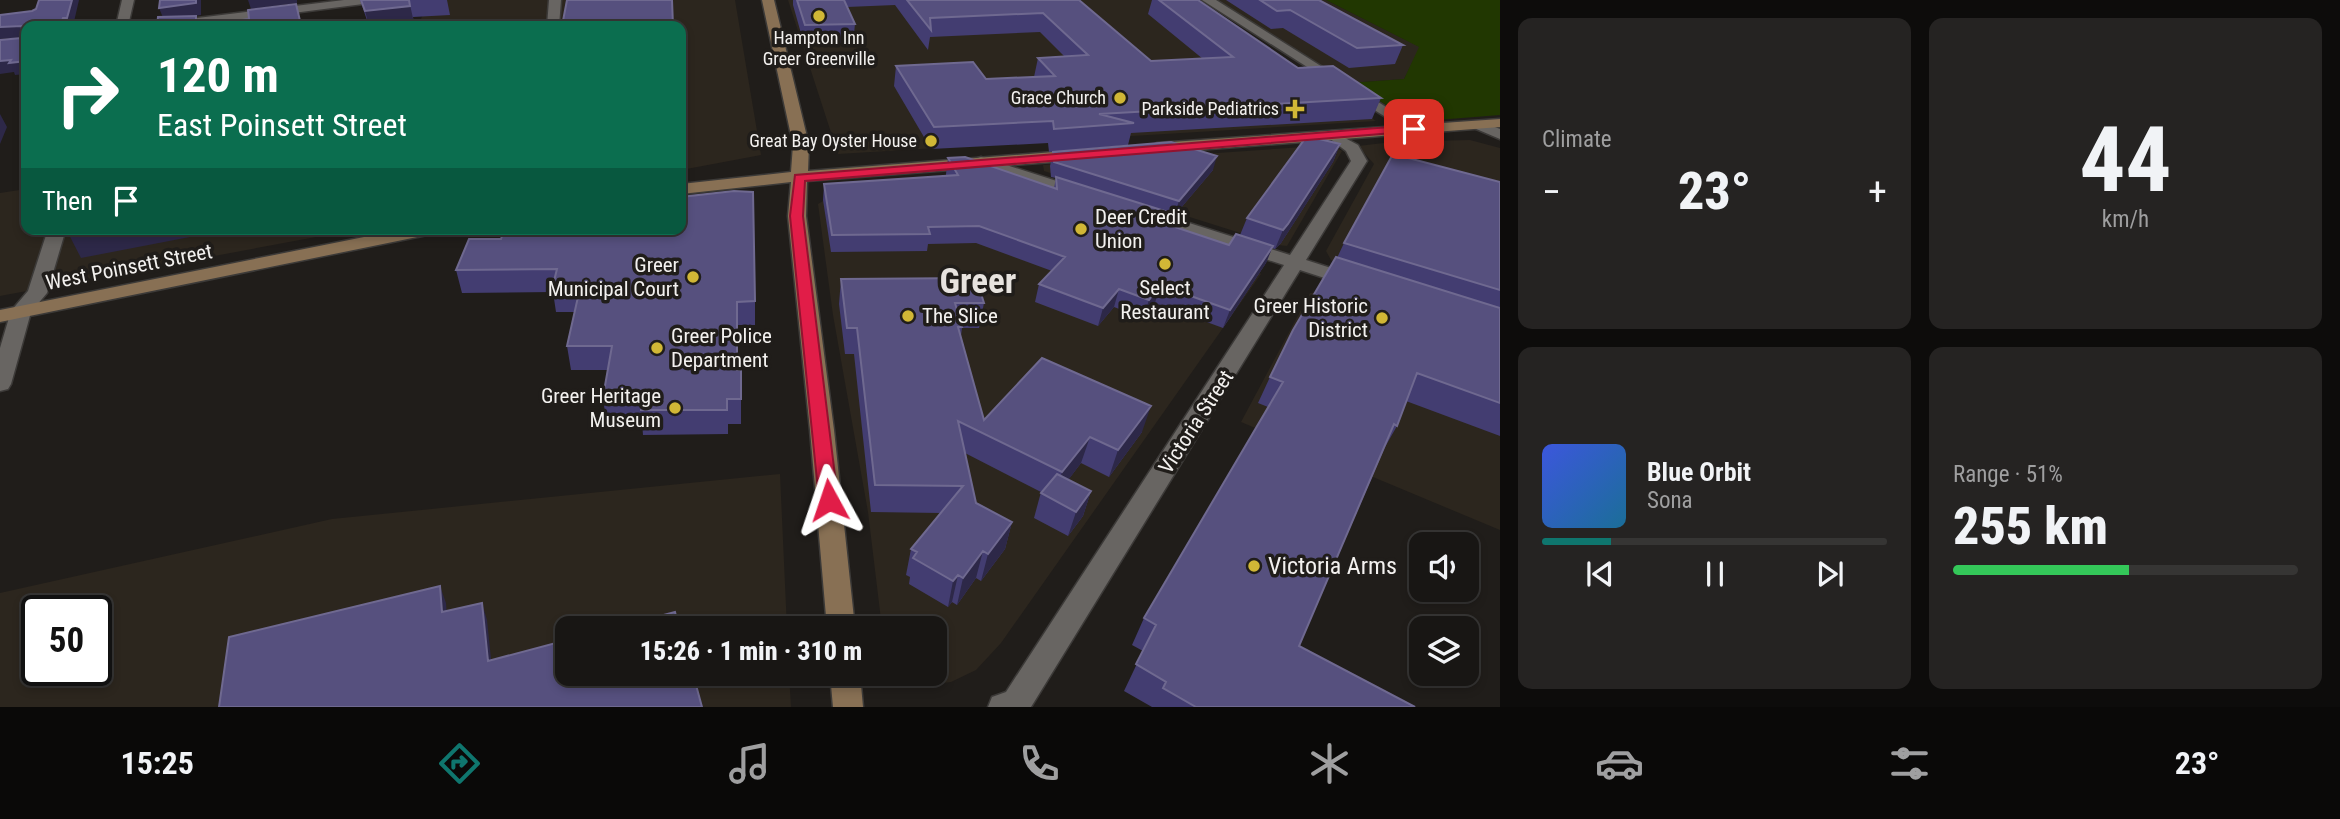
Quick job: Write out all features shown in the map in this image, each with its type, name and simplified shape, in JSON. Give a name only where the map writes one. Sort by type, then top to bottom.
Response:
[{"type":"main road","points":[[768,0],[801,145],[797,216],[840,616]]},
{"type":"main road","points":[[1143,150],[1500,123]]},
{"type":"main road","points":[[1025,167],[1101,153]]},
{"type":"main road","points":[[686,188],[981,162]]},
{"type":"main road","name":"West Poinsett Street","points":[[0,316],[402,235]]},
{"type":"main road","points":[[846,686],[849,707]]},
{"type":"street","points":[[123,21],[128,0]]},
{"type":"street","points":[[205,21],[371,0]]},
{"type":"street","points":[[553,21],[555,0]]},
{"type":"street","points":[[1208,0],[1414,129]]},
{"type":"street","points":[[1479,124],[1500,135]]},
{"type":"street","name":"Victoria Street","points":[[1013,706],[1297,263],[1359,161],[1353,149],[1332,135]]},
{"type":"street","points":[[981,162],[1025,167],[1102,201]]},
{"type":"street","points":[[1127,209],[1374,289]]},
{"type":"street","points":[[0,384],[21,311],[37,293],[55,235]]},
{"type":"shaded area","points":[[429,0],[735,0],[761,155],[686,169],[686,21],[420,21]]},
{"type":"shaded area","points":[[788,0],[1194,0],[1376,121],[838,154]]},
{"type":"shaded area","points":[[1217,0],[1326,0],[1420,47],[1404,79],[1349,83]]},
{"type":"shaded area","points":[[1470,140],[1500,148],[1500,316],[1337,265],[1331,260],[1326,251],[1374,164],[1358,146],[1392,142]]},
{"type":"shaded area","points":[[1333,145],[1342,151],[1287,246],[1044,171],[1043,165]]},
{"type":"shaded area","points":[[21,190],[21,235],[327,235],[0,296],[0,193]]},
{"type":"shaded area","points":[[835,194],[1256,269],[1261,274],[1001,643],[976,670],[951,682],[947,682],[947,616],[881,616],[868,512],[833,315],[818,204]]},
{"type":"shaded area","points":[[1319,292],[1500,353],[1500,530],[1241,422],[1310,293]]},
{"type":"shaded area","points":[[780,474],[786,616],[555,616],[555,686],[790,686],[791,707],[0,707],[0,593],[332,519]]},
{"type":"green space","points":[[1326,0],[1500,0],[1500,115],[1424,121],[1405,116],[1349,83],[1404,79],[1419,47]]},
{"type":"building","points":[[39,0],[72,0],[67,18],[62,21],[21,21],[21,26],[0,27],[0,15],[36,9]]},
{"type":"building","points":[[160,0],[196,0],[196,3],[159,8]]},
{"type":"building","points":[[361,0],[409,0],[410,6],[365,11]]},
{"type":"building","points":[[567,0],[672,0],[673,21],[563,21]]},
{"type":"building","points":[[797,0],[844,0],[855,24],[805,25]]},
{"type":"building","points":[[907,0],[1079,0],[1151,61],[1233,57],[1159,0],[1198,0],[1298,68],[1333,66],[1381,98],[1099,114],[1134,123],[1054,129],[1053,121],[934,127],[896,66],[973,62],[986,79],[1055,76],[1038,58],[1088,55],[1043,13],[930,18],[931,30]]},
{"type":"building","points":[[1260,0],[1319,0],[1403,45],[1357,48],[1290,10],[1277,11]]},
{"type":"building","points":[[296,4],[300,21],[235,21],[249,19],[248,10]]},
{"type":"building","points":[[196,16],[196,21],[158,21],[158,17]]},
{"type":"building","points":[[21,38],[21,62],[0,61],[0,40]]},
{"type":"building","points":[[1307,136],[1340,144],[1288,224],[1283,230],[1247,218]]},
{"type":"building","points":[[1171,142],[1217,156],[1179,201],[1054,162],[1053,152]]},
{"type":"building","points":[[1393,154],[1500,182],[1500,290],[1344,243]]},
{"type":"building","points":[[965,157],[1057,189],[1056,177],[1168,212],[1160,222],[1229,245],[1236,234],[1273,246],[1230,310],[1160,285],[1149,300],[1119,289],[1103,308],[1039,284],[1065,257],[979,226],[928,227],[930,234],[832,235],[824,184],[958,175],[948,158]]},
{"type":"building","points":[[734,191],[753,192],[755,301],[737,302],[737,370],[741,370],[741,399],[727,399],[727,410],[641,410],[642,397],[603,397],[612,346],[567,346],[580,288],[552,289],[557,269],[456,270],[469,239],[501,239],[502,236],[686,235],[686,196]]},
{"type":"building","points":[[1336,257],[1500,308],[1500,403],[1417,373],[1397,426],[1394,424],[1299,646],[1415,707],[1196,707],[1163,688],[1166,682],[1136,664],[1156,625],[1144,618],[1283,382],[1270,377],[1293,330]]},
{"type":"building","points":[[976,278],[984,303],[955,303],[962,327],[958,327],[984,420],[1042,358],[1151,406],[1118,450],[1090,437],[1062,472],[958,421],[976,503],[1012,522],[988,554],[983,551],[963,578],[958,575],[953,581],[913,558],[917,552],[911,549],[963,486],[875,485],[857,328],[847,328],[841,279]]},
{"type":"building","points":[[1057,474],[1091,491],[1076,512],[1041,493]]},
{"type":"building","points":[[440,586],[442,612],[482,603],[488,661],[555,643],[555,686],[696,686],[702,707],[219,707],[229,637]]},
{"type":"building","points":[[675,612],[676,616],[660,616]]},
{"type":"place","name":"Hampton Inn Greer Greenville","points":[[819,16]]},
{"type":"place","name":"Grace Church","points":[[1120,98]]},
{"type":"place","name":"Parkside Pediatrics","points":[[1295,109]]},
{"type":"place","name":"Great Bay Oyster House","points":[[931,141]]},
{"type":"place","name":"Deer Credit Union","points":[[1081,229]]},
{"type":"place","name":"Select Restaurant","points":[[1165,264]]},
{"type":"place","name":"Greer Municipal Court","points":[[693,277]]},
{"type":"place","name":"The Slice","points":[[908,316]]},
{"type":"place","name":"Greer Historic District","points":[[1382,318]]},
{"type":"place","name":"Greer Police Department","points":[[657,348]]},
{"type":"place","name":"Greer Heritage Museum","points":[[675,408]]},
{"type":"place","name":"Victoria Arms","points":[[1254,566]]},
{"type":"district","name":"Greer","points":[[978,281]]},
{"type":"route","points":[[829,500],[797,216],[799,177],[1414,129]]}]
